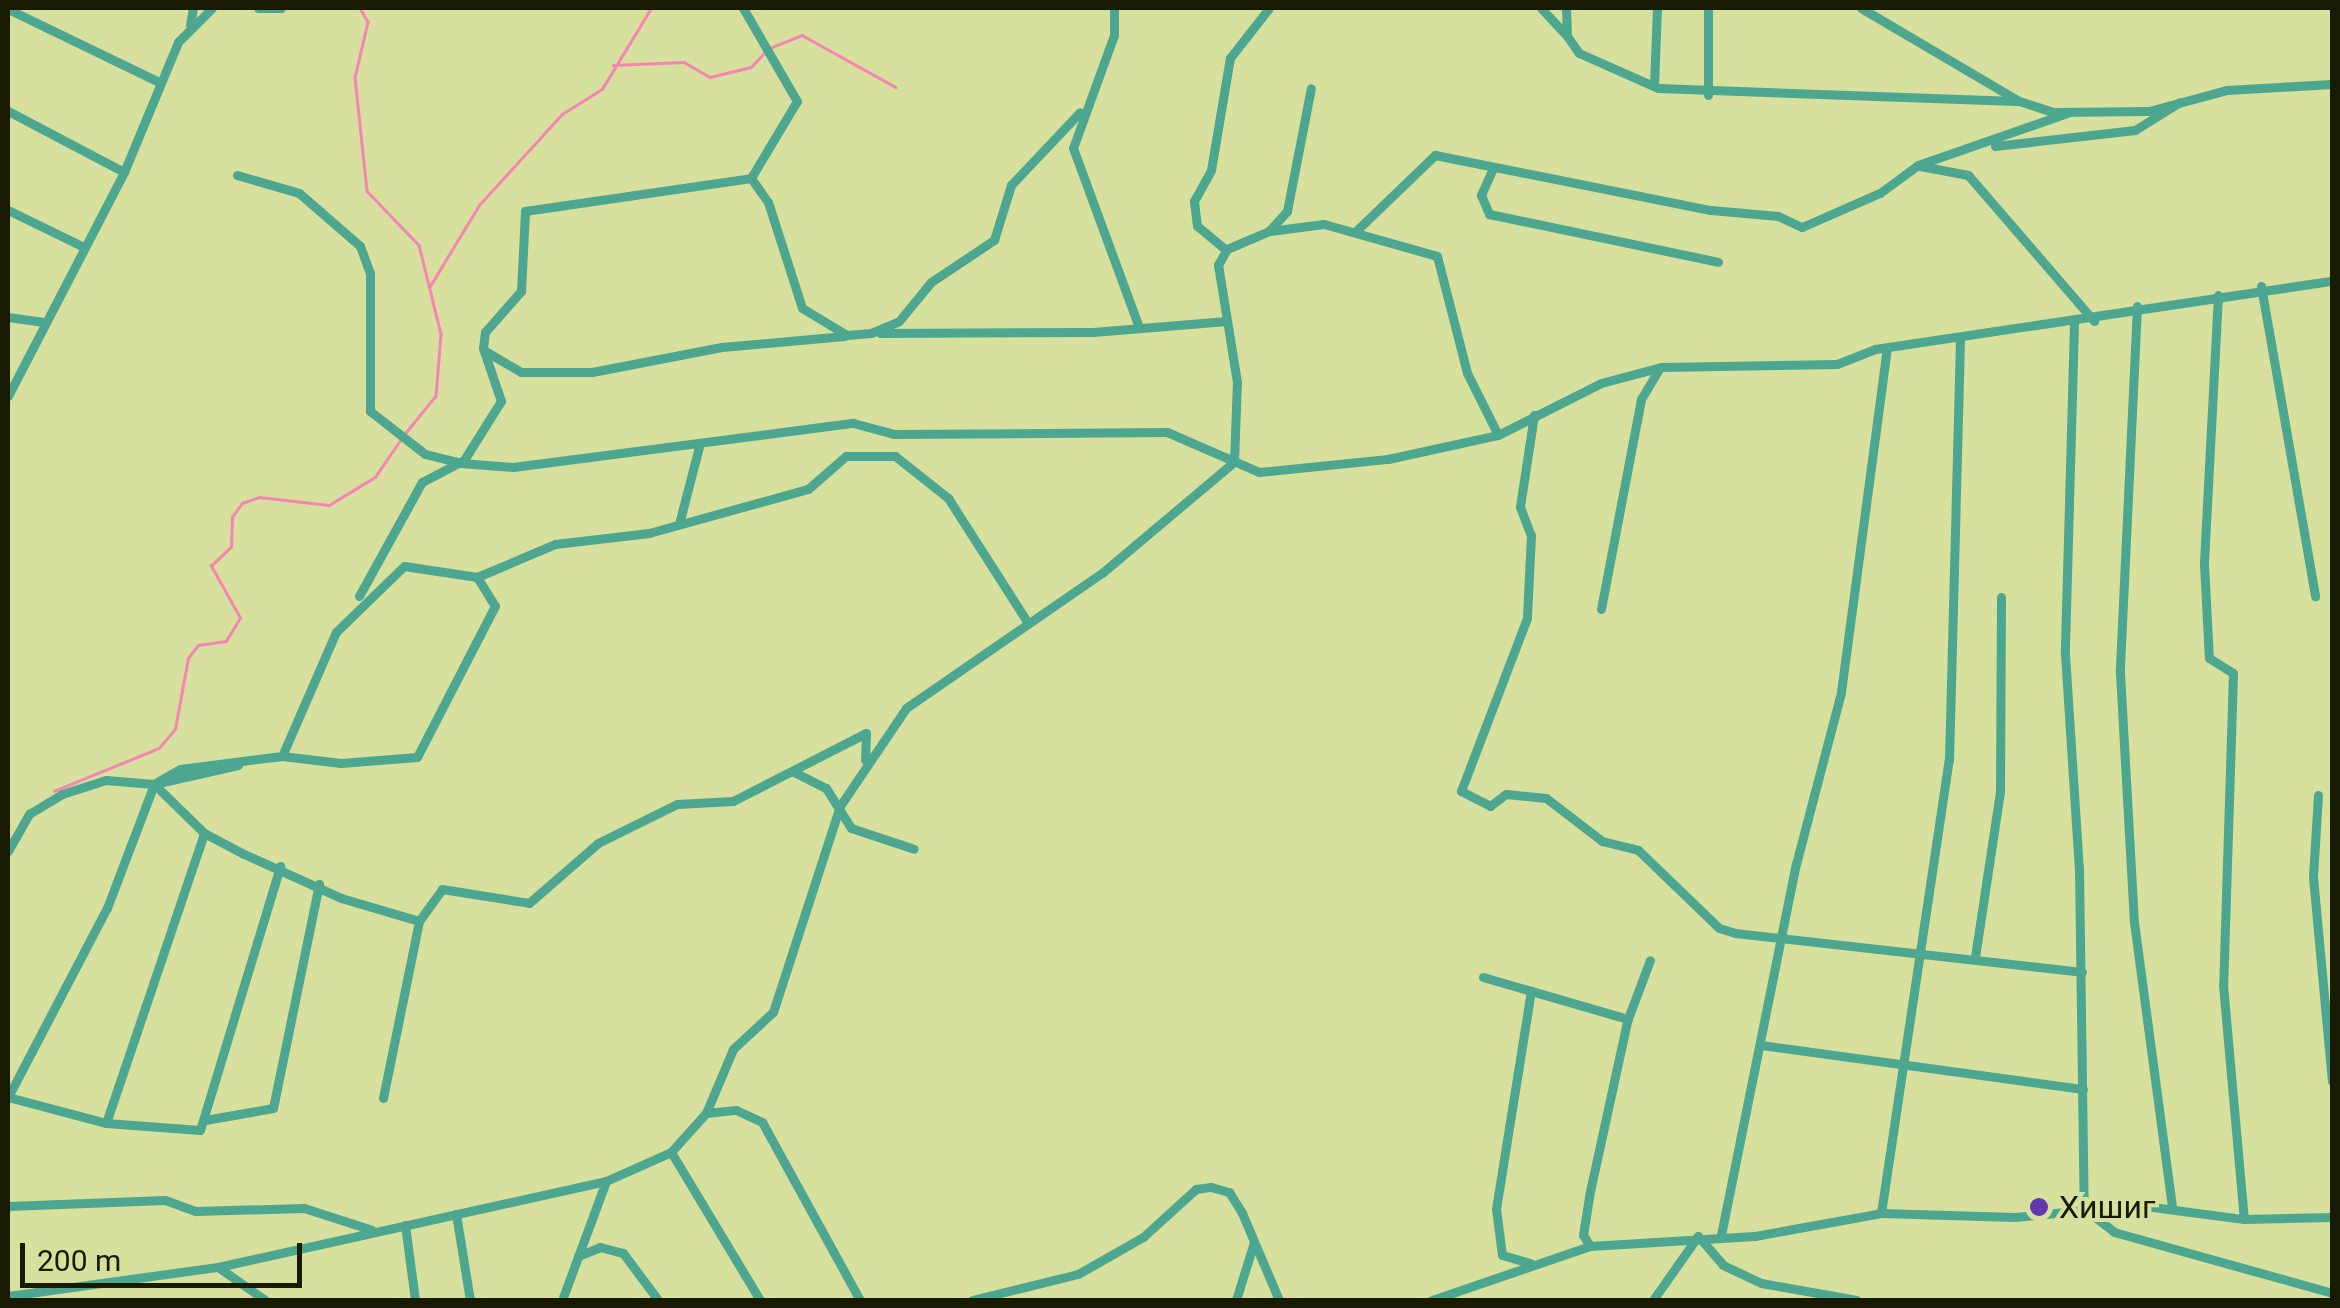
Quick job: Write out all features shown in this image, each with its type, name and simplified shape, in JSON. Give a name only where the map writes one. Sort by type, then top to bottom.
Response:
[{"type":"street","points":[[8,396],[42,322],[124,172],[159,82],[190,25],[193,8]]},
{"type":"street","points":[[190,25],[212,8]]},
{"type":"street","points":[[258,8],[281,8]]},
{"type":"street","points":[[742,8],[797,101],[751,178]]},
{"type":"street","points":[[871,333],[899,321],[931,282],[994,240],[1011,185],[1080,112],[1110,48],[1114,8]]},
{"type":"street","points":[[1226,250],[1197,226],[1194,201],[1211,170],[1230,58],[1270,8]]},
{"type":"street","points":[[1541,8],[1587,58],[1654,86],[1708,95],[2019,102],[2068,112],[2149,111],[2187,96],[2332,84]]},
{"type":"street","points":[[1566,8],[1567,36]]},
{"type":"street","points":[[1654,86],[1657,8]]},
{"type":"street","points":[[1708,8],[1708,95]]},
{"type":"street","points":[[1860,8],[2019,102]]},
{"type":"street","points":[[8,10],[159,82]]},
{"type":"street","points":[[1269,231],[1287,211],[1311,88]]},
{"type":"street","points":[[1982,147],[2135,130],[2187,96]]},
{"type":"street","points":[[8,112],[124,172]]},
{"type":"street","points":[[1080,112],[1076,161],[1139,328]]},
{"type":"street","points":[[1356,231],[1426,160],[1778,216],[1802,227],[1880,193],[1918,166],[1982,147],[2068,112]]},
{"type":"street","points":[[1918,166],[1968,176],[2094,321]]},
{"type":"street","points":[[1493,168],[1481,195],[1488,214],[1718,262]]},
{"type":"street","points":[[237,175],[289,187],[360,246],[370,273],[370,411],[426,454],[460,463],[512,467],[853,424],[894,434],[1147,431],[1259,472],[1307,468],[1498,436],[1601,382],[1661,367],[1837,364],[1886,348],[2094,321],[2137,306],[2262,286],[2332,282]]},
{"type":"street","points":[[751,178],[768,202],[795,296],[814,320],[847,335]]},
{"type":"street","points":[[282,756],[324,654],[358,603],[422,482],[460,463],[501,401],[482,348],[485,332],[521,291],[525,211],[751,178]]},
{"type":"street","points":[[8,210],[84,247]]},
{"type":"street","points":[[8,1296],[68,1296],[218,1267],[606,1182],[671,1152],[706,1114],[733,1049],[773,1012],[840,806],[906,708],[996,653],[1028,623],[1102,573],[1234,462],[1239,406],[1218,265],[1226,250],[1269,231],[1315,224],[1356,231],[1436,256],[1467,373],[1498,436]]},
{"type":"street","points":[[2262,286],[2315,596]]},
{"type":"street","points":[[2218,295],[2204,564],[2209,658],[2233,674],[2223,984],[2244,1219]]},
{"type":"street","points":[[2137,306],[2120,673],[2134,922],[2172,1208]]},
{"type":"street","points":[[8,316],[42,322]]},
{"type":"street","points":[[482,348],[521,372],[581,372],[871,333],[1139,328],[1227,321]]},
{"type":"street","points":[[2074,324],[2065,654],[2082,972],[2084,1209]]},
{"type":"street","points":[[1881,1213],[1949,760],[1960,339]]},
{"type":"street","points":[[1720,1234],[1783,935],[1841,692],[1886,348]]},
{"type":"street","points":[[1601,609],[1640,399],[1661,367]]},
{"type":"street","points":[[1534,414],[1520,508],[1532,535],[1527,618],[1461,791],[1490,806],[1506,794],[1546,798],[1602,841],[1638,850],[1719,928],[2082,972]]},
{"type":"street","points":[[679,524],[700,442]]},
{"type":"street","points":[[358,603],[413,562],[477,577],[555,544],[679,524],[808,490],[846,456],[894,456],[948,498],[1028,623]]},
{"type":"street","points":[[8,851],[29,814],[62,794],[106,780],[154,784],[180,769],[282,756],[341,763],[416,757],[495,606],[477,577]]},
{"type":"street","points":[[1975,957],[2000,791],[2001,596]]},
{"type":"street","points":[[383,1098],[419,921],[442,889],[529,903],[598,844],[666,810],[732,801],[866,733],[872,738],[861,772]]},
{"type":"street","points":[[794,772],[826,788],[852,828],[914,849]]},
{"type":"street","points":[[154,784],[204,832],[319,884],[419,921]]},
{"type":"street","points":[[154,784],[107,908],[8,1097],[106,1123],[182,1132],[200,1130],[280,866]]},
{"type":"street","points":[[2318,795],[2314,877],[2328,973],[2332,1081]]},
{"type":"street","points":[[106,1123],[204,832]]},
{"type":"street","points":[[206,1120],[272,1108],[319,884]]},
{"type":"street","points":[[1590,1246],[1583,1234],[1589,1196],[1628,1019],[1650,960]]},
{"type":"street","points":[[1484,977],[1628,1019]]},
{"type":"street","points":[[1531,991],[1496,1226],[1502,1255],[1537,1263]]},
{"type":"street","points":[[1762,1045],[2083,1089]]},
{"type":"street","points":[[706,1114],[736,1110],[762,1122],[860,1300]]},
{"type":"street","points":[[671,1152],[760,1300]]},
{"type":"street","points":[[562,1300],[606,1182]]},
{"type":"street","points":[[972,1300],[1078,1274],[1143,1237],[1196,1189],[1229,1192],[1280,1300]]},
{"type":"street","points":[[8,1206],[165,1200],[196,1211],[304,1208],[375,1231]]},
{"type":"street","points":[[1432,1300],[1590,1246],[1881,1213],[2015,1217],[2084,1209],[2172,1208],[2244,1219],[2332,1217]]},
{"type":"street","points":[[2084,1209],[2114,1232],[2332,1293]]},
{"type":"street","points":[[456,1214],[470,1300]]},
{"type":"street","points":[[405,1225],[415,1300]]},
{"type":"street","points":[[1653,1300],[1698,1236]]},
{"type":"street","points":[[1698,1236],[1723,1265],[1760,1283],[1856,1300]]},
{"type":"street","points":[[1236,1300],[1254,1242]]},
{"type":"street","points":[[578,1256],[600,1247],[622,1253],[658,1300]]},
{"type":"street","points":[[218,1267],[264,1300]]},
{"type":"waterway","points":[[360,8],[368,22],[355,78],[367,191],[419,245],[441,334],[436,396],[406,433]]},
{"type":"waterway","points":[[430,286],[479,205],[562,114],[602,89],[651,8]]},
{"type":"waterway","points":[[770,48],[802,35],[896,87]]},
{"type":"waterway","points":[[613,65],[684,62],[710,77],[751,67],[764,53]]},
{"type":"waterway","points":[[54,791],[159,748],[175,729],[188,658],[198,645],[226,641],[240,618],[211,566],[231,547],[232,517],[242,503],[259,497],[329,505],[375,477],[401,439]]},
{"type":"place","name":"Хишиг","points":[[2039,1207]]}]
